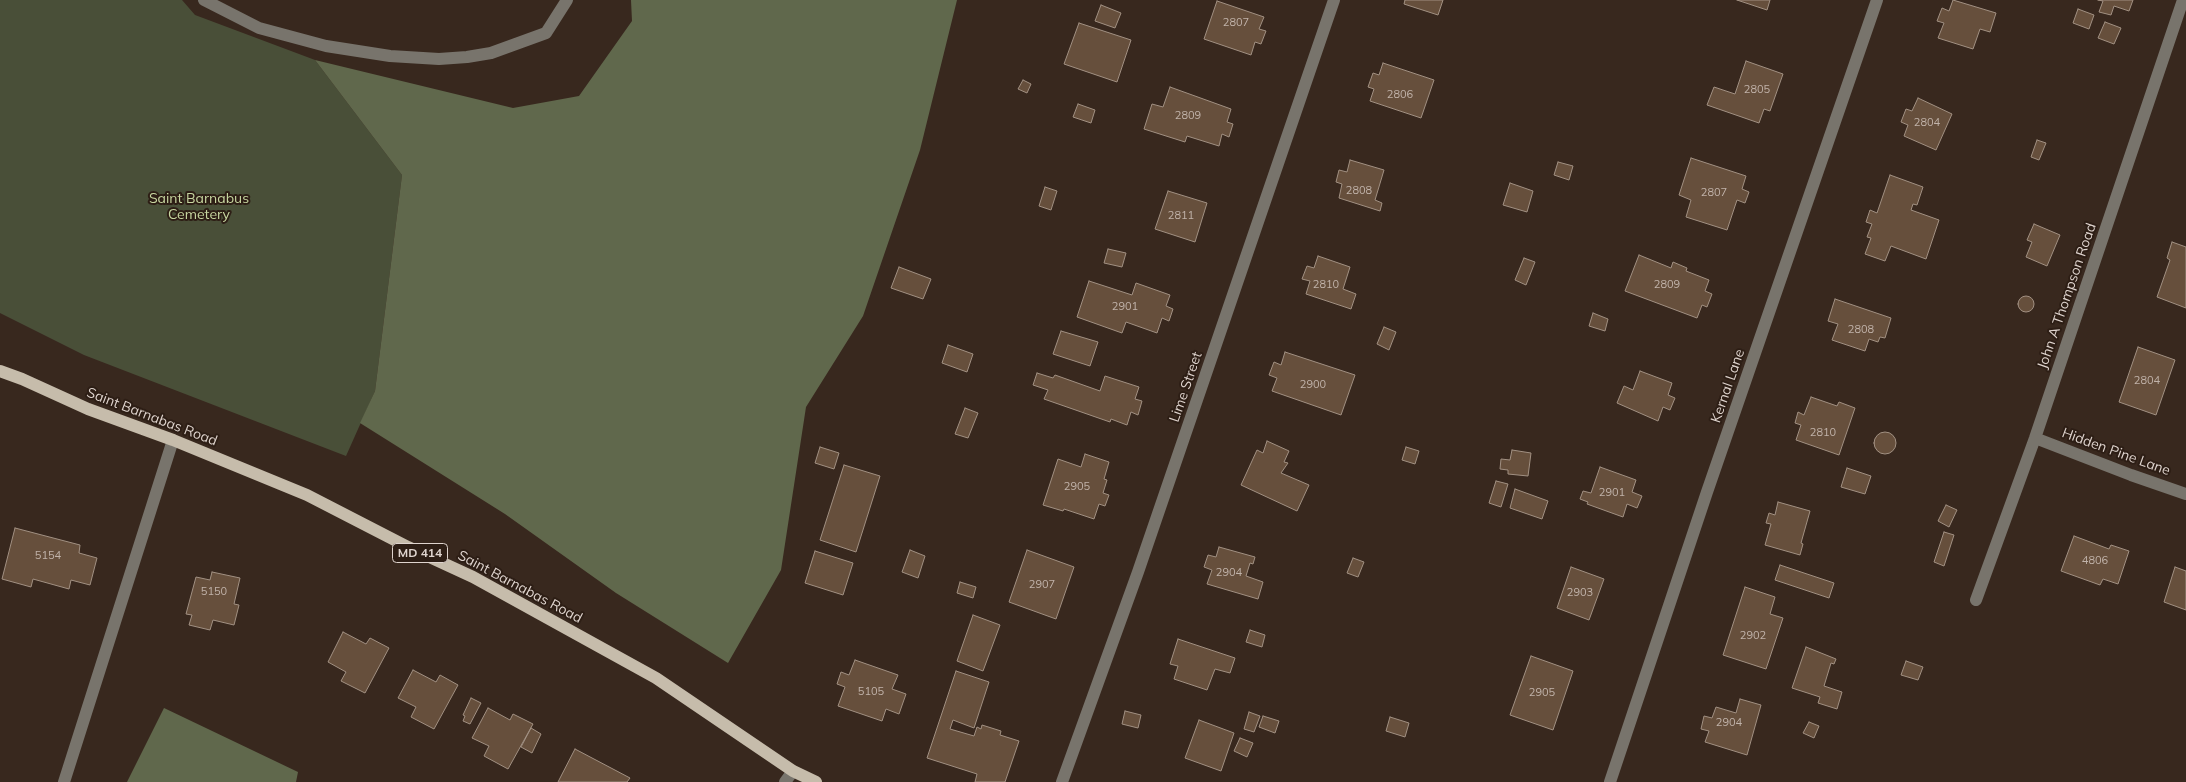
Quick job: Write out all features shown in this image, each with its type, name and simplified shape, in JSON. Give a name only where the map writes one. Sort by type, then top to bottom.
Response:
[{"type":"main road","name":"Saint Barnabas Road","points":[[0,371],[88,409],[174,440],[307,494],[408,547],[473,577],[656,678],[793,771],[816,782]]},
{"type":"street","points":[[204,0],[259,28],[326,46],[390,56],[439,59],[467,58],[491,53],[546,33],[567,0]]},
{"type":"street","name":"Lime Street","points":[[1062,782],[1138,572],[1334,0]]},
{"type":"street","name":"Kernal Lane","points":[[1610,782],[1710,483],[1877,0]]},
{"type":"street","name":"John A Thompson Road","points":[[1976,600],[2035,438],[2183,0]]},
{"type":"street","name":"Hidden Pine Lane","points":[[2035,438],[2186,494]]},
{"type":"street","points":[[64,782],[174,440]]},
{"type":"street","points":[[785,782],[793,771]]},
{"type":"green space","name":"Saint Barnabus Cemetery","points":[[0,0],[182,0],[195,15],[315,60],[402,175],[375,391],[346,456],[84,355],[0,313]]},
{"type":"green space","points":[[631,0],[957,0],[920,150],[863,316],[806,407],[781,570],[728,663],[616,593],[505,514],[360,423],[375,391],[402,175],[315,60],[513,108],[579,96],[632,21]]},
{"type":"green space","points":[[164,708],[298,772],[296,782],[127,782]]},
{"type":"building","points":[[1405,0],[1443,0],[1438,15],[1404,4]]},
{"type":"building","points":[[1737,0],[1770,0],[1767,10]]},
{"type":"building","points":[[1953,0],[1996,13],[1990,32],[1980,29],[1973,49],[1938,38],[1944,23],[1937,21],[1942,8],[1949,11]]},
{"type":"building","points":[[2098,0],[2133,0],[2129,11],[2114,6],[2111,15],[2099,12],[2103,1]]},
{"type":"building","points":[[1217,1],[1264,17],[1259,29],[1266,31],[1261,44],[1255,42],[1251,55],[1204,39]]},
{"type":"building","points":[[1101,5],[1121,13],[1115,28],[1095,21]]},
{"type":"building","points":[[2078,9],[2094,15],[2089,29],[2073,23]]},
{"type":"building","points":[[2105,22],[2121,28],[2114,44],[2098,38]]},
{"type":"building","points":[[1079,23],[1131,40],[1117,82],[1064,64]]},
{"type":"building","points":[[1746,61],[1783,74],[1770,111],[1764,109],[1759,123],[1707,105],[1714,87],[1735,94]]},
{"type":"building","points":[[1383,63],[1434,80],[1421,118],[1370,101],[1374,89],[1368,87],[1373,73],[1379,75]]},
{"type":"building","points":[[1023,80],[1031,84],[1027,93],[1018,89]]},
{"type":"building","points":[[1170,87],[1231,109],[1227,122],[1233,124],[1229,137],[1222,134],[1219,146],[1187,136],[1185,142],[1144,129],[1152,104],[1163,107]]},
{"type":"building","points":[[1918,98],[1952,114],[1936,150],[1904,136],[1908,125],[1901,122],[1906,109],[1912,111]]},
{"type":"building","points":[[1078,104],[1095,110],[1091,123],[1073,117]]},
{"type":"building","points":[[2037,140],[2046,143],[2039,160],[2031,157]]},
{"type":"building","points":[[1691,158],[1746,176],[1742,189],[1749,192],[1745,203],[1737,200],[1727,230],[1686,217],[1691,200],[1679,195]]},
{"type":"building","points":[[1350,160],[1384,170],[1375,200],[1382,203],[1380,211],[1339,198],[1342,184],[1336,182],[1339,170],[1347,172]]},
{"type":"building","points":[[1558,162],[1573,166],[1569,180],[1554,175]]},
{"type":"building","points":[[1890,175],[1923,187],[1917,205],[1913,204],[1911,210],[1939,220],[1926,259],[1891,246],[1885,261],[1865,254],[1871,238],[1867,237],[1872,224],[1866,222],[1870,210],[1877,213]]},
{"type":"building","points":[[1510,183],[1533,191],[1527,212],[1503,205]]},
{"type":"building","points":[[1045,187],[1057,191],[1051,210],[1039,206]]},
{"type":"building","points":[[1168,191],[1207,203],[1195,242],[1155,229]]},
{"type":"building","points":[[2034,224],[2060,235],[2047,266],[2026,257],[2032,242],[2027,240]]},
{"type":"building","points":[[2172,242],[2186,247],[2186,308],[2157,297],[2170,260],[2167,258]]},
{"type":"building","points":[[1108,249],[1126,253],[1122,267],[1104,263]]},
{"type":"building","points":[[1639,255],[1671,268],[1673,262],[1687,268],[1686,271],[1709,280],[1705,291],[1712,294],[1707,307],[1702,305],[1697,318],[1625,291]]},
{"type":"building","points":[[1318,256],[1350,267],[1343,289],[1356,294],[1351,309],[1306,294],[1310,281],[1302,279],[1307,266],[1314,268]]},
{"type":"building","points":[[1524,258],[1535,262],[1526,285],[1515,280]]},
{"type":"building","points":[[899,267],[931,279],[923,299],[891,288]]},
{"type":"building","points":[[1089,281],[1132,295],[1136,283],[1170,295],[1166,306],[1173,309],[1169,321],[1162,318],[1157,333],[1126,322],[1122,333],[1077,317]]},
{"type":"building","points":[[2026,296],[2032,298],[2034,304],[2032,310],[2026,312],[2020,310],[2018,304],[2020,298]]},
{"type":"building","points":[[1835,299],[1891,318],[1885,338],[1880,337],[1878,342],[1869,339],[1865,351],[1832,340],[1838,324],[1828,321]]},
{"type":"building","points":[[1593,313],[1608,319],[1605,331],[1589,326]]},
{"type":"building","points":[[1384,327],[1396,332],[1389,350],[1377,344]]},
{"type":"building","points":[[1061,331],[1098,342],[1090,366],[1053,354]]},
{"type":"building","points":[[948,345],[973,354],[967,372],[942,363]]},
{"type":"building","points":[[2138,347],[2175,360],[2156,415],[2119,402]]},
{"type":"building","points":[[1285,352],[1355,375],[1341,415],[1272,391],[1277,378],[1269,375],[1274,362],[1281,365]]},
{"type":"building","points":[[1640,371],[1672,383],[1668,395],[1675,398],[1670,410],[1663,407],[1658,421],[1617,403],[1624,386],[1633,390]]},
{"type":"building","points":[[1037,373],[1053,378],[1055,375],[1100,391],[1105,376],[1139,387],[1135,399],[1142,401],[1138,415],[1131,412],[1127,425],[1111,419],[1110,422],[1044,399],[1048,390],[1033,385]]},
{"type":"building","points":[[1811,397],[1837,406],[1839,402],[1855,408],[1839,455],[1796,440],[1801,425],[1795,423],[1798,412],[1804,415]]},
{"type":"building","points":[[965,408],[978,413],[968,438],[955,434]]},
{"type":"building","points":[[1885,432],[1893,435],[1896,443],[1893,451],[1885,454],[1877,451],[1874,443],[1877,435]]},
{"type":"building","points":[[1267,441],[1289,451],[1284,462],[1288,463],[1281,473],[1309,485],[1297,511],[1241,485],[1257,450],[1263,453]]},
{"type":"building","points":[[820,447],[839,453],[834,469],[815,463]]},
{"type":"building","points":[[1406,447],[1419,451],[1415,464],[1402,460]]},
{"type":"building","points":[[1512,450],[1531,453],[1528,476],[1508,474],[1508,470],[1500,469],[1501,459],[1510,460]]},
{"type":"building","points":[[1085,454],[1109,462],[1104,479],[1107,480],[1103,493],[1109,495],[1105,506],[1099,504],[1094,519],[1064,509],[1063,511],[1043,505],[1058,459],[1081,467]]},
{"type":"building","points":[[844,465],[880,476],[856,552],[820,540]]},
{"type":"building","points":[[1600,467],[1636,480],[1632,492],[1642,496],[1637,508],[1627,504],[1623,517],[1587,504],[1588,502],[1580,499],[1583,491],[1591,493]]},
{"type":"building","points":[[1847,468],[1871,476],[1865,494],[1841,487]]},
{"type":"building","points":[[1496,481],[1508,484],[1501,507],[1489,503]]},
{"type":"building","points":[[1515,489],[1548,501],[1542,519],[1510,508]]},
{"type":"building","points":[[1778,502],[1810,511],[1801,543],[1803,544],[1800,555],[1765,545],[1771,524],[1766,523],[1769,513],[1775,515]]},
{"type":"building","points":[[1946,505],[1957,510],[1949,527],[1938,521]]},
{"type":"building","points":[[15,528],[80,545],[79,553],[97,558],[90,585],[71,580],[69,589],[33,579],[31,587],[2,579]]},
{"type":"building","points":[[1944,532],[1954,535],[1944,566],[1934,562]]},
{"type":"building","points":[[2074,536],[2109,549],[2111,545],[2129,551],[2118,584],[2103,579],[2100,585],[2061,571]]},
{"type":"building","points":[[1219,547],[1255,557],[1253,564],[1250,563],[1246,576],[1263,582],[1258,599],[1207,584],[1212,570],[1204,567],[1208,555],[1216,557]]},
{"type":"building","points":[[910,550],[925,556],[918,578],[902,572]]},
{"type":"building","points":[[1027,550],[1074,567],[1056,619],[1009,602]]},
{"type":"building","points":[[815,551],[853,563],[843,595],[805,583]]},
{"type":"building","points":[[1353,558],[1364,562],[1358,577],[1347,573]]},
{"type":"building","points":[[1780,565],[1834,583],[1829,598],[1775,580]]},
{"type":"building","points":[[1571,567],[1604,579],[1589,620],[1557,608]]},
{"type":"building","points":[[2175,567],[2186,571],[2186,610],[2164,602]]},
{"type":"building","points":[[212,572],[240,578],[234,604],[239,605],[234,625],[213,620],[210,630],[189,625],[192,615],[186,614],[196,577],[210,580]]},
{"type":"building","points":[[960,582],[976,587],[973,598],[957,593]]},
{"type":"building","points":[[1745,587],[1775,597],[1770,614],[1783,618],[1766,669],[1723,655]]},
{"type":"building","points":[[973,615],[1000,625],[983,671],[957,661]]},
{"type":"building","points":[[1250,630],[1265,635],[1262,647],[1246,642]]},
{"type":"building","points":[[343,632],[366,644],[370,638],[389,648],[365,693],[341,681],[346,672],[328,662]]},
{"type":"building","points":[[1178,639],[1235,658],[1230,673],[1215,669],[1207,690],[1174,679],[1178,666],[1170,664]]},
{"type":"building","points":[[1806,647],[1836,659],[1834,664],[1831,663],[1824,686],[1842,692],[1837,709],[1818,703],[1820,697],[1792,688]]},
{"type":"building","points":[[1531,656],[1573,671],[1553,730],[1510,715]]},
{"type":"building","points":[[855,660],[898,675],[892,689],[906,694],[899,714],[886,709],[882,721],[838,706],[845,687],[837,684],[841,672],[849,675]]},
{"type":"building","points":[[1906,661],[1923,667],[1918,680],[1901,675]]},
{"type":"building","points":[[413,670],[436,682],[440,675],[458,685],[434,729],[411,717],[416,707],[398,698]]},
{"type":"building","points":[[956,671],[989,682],[974,728],[953,720],[950,729],[974,736],[977,727],[981,729],[982,725],[1001,731],[1000,735],[1019,741],[1005,782],[975,782],[977,774],[927,758]]},
{"type":"building","points":[[471,698],[481,703],[470,724],[463,721],[465,716],[463,715]]},
{"type":"building","points":[[1740,699],[1761,705],[1747,755],[1705,742],[1709,731],[1701,729],[1704,716],[1712,718],[1716,707],[1736,713]]},
{"type":"building","points":[[488,708],[510,720],[513,714],[533,724],[508,769],[484,756],[489,746],[472,738]]},
{"type":"building","points":[[1125,711],[1141,715],[1138,728],[1122,724]]},
{"type":"building","points":[[1249,712],[1260,716],[1254,732],[1244,729]]},
{"type":"building","points":[[1263,716],[1279,721],[1275,733],[1259,727]]},
{"type":"building","points":[[1390,717],[1409,723],[1405,737],[1386,731]]},
{"type":"building","points":[[1199,720],[1234,733],[1221,771],[1185,758]]},
{"type":"building","points":[[1809,722],[1819,726],[1814,738],[1803,733]]},
{"type":"building","points":[[531,728],[541,734],[532,753],[521,747]]},
{"type":"building","points":[[1240,738],[1253,743],[1247,757],[1234,751]]},
{"type":"building","points":[[575,749],[630,778],[627,782],[558,782]]}]
